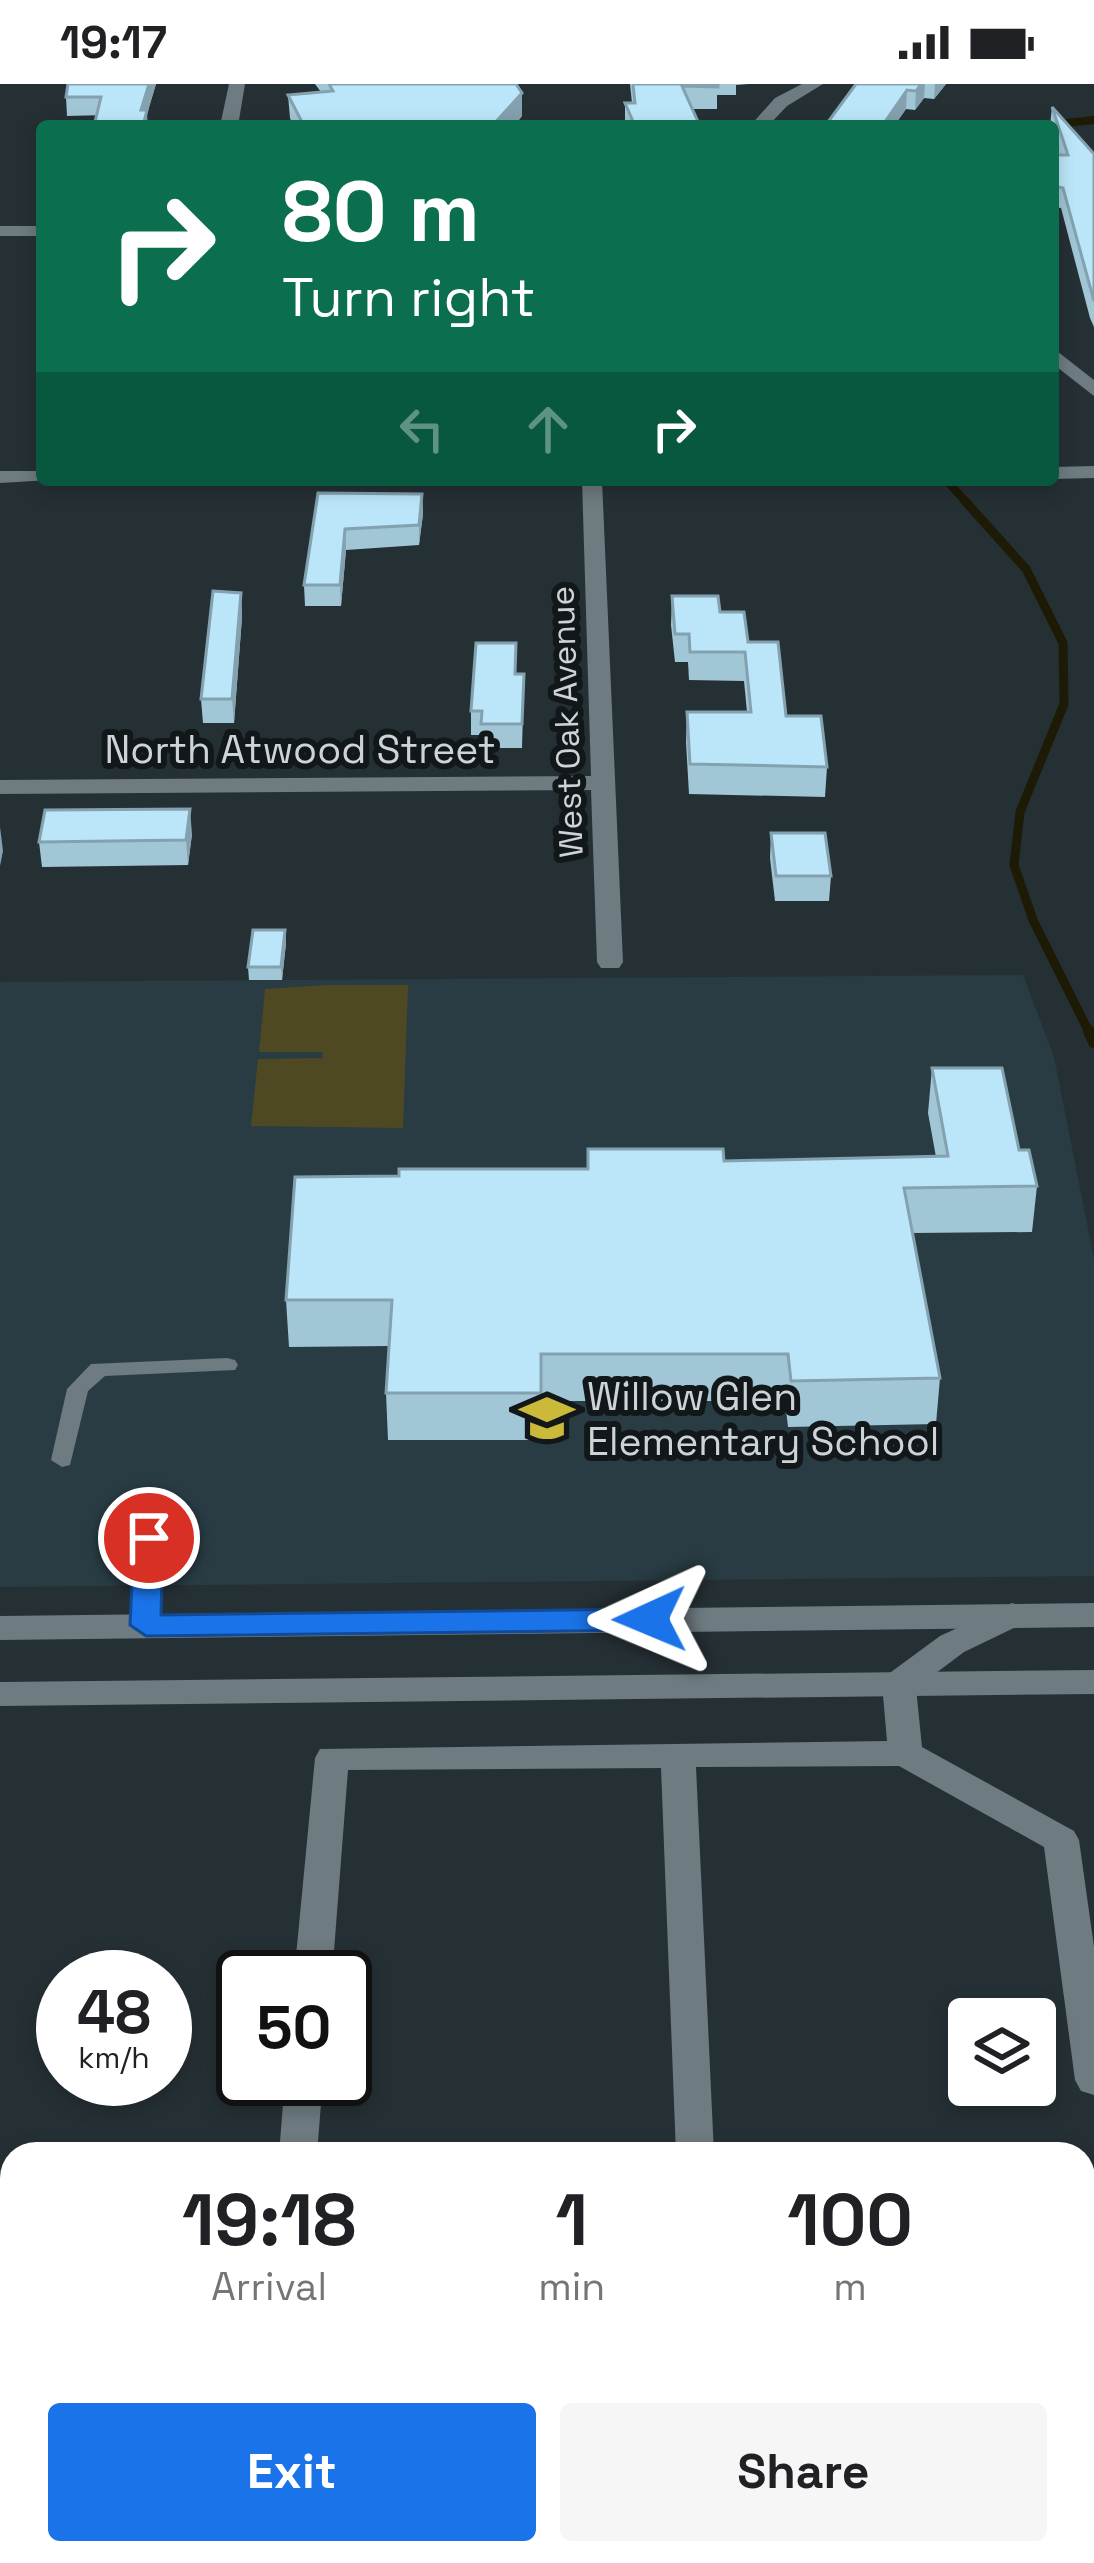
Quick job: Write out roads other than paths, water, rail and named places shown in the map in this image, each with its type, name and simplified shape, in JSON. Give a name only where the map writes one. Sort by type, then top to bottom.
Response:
[{"type":"street","points":[[230,120],[237,84]]},
{"type":"street","points":[[764,120],[781,102],[815,84]]},
{"type":"street","points":[[0,231],[36,231]]},
{"type":"street","points":[[1059,359],[1094,390]]},
{"type":"street","points":[[1059,472],[1094,472]]},
{"type":"street","points":[[0,477],[36,477]]},
{"type":"street","name":"West Oak Avenue","points":[[592,486],[610,962]]},
{"type":"street","name":"North Atwood Street","points":[[0,787],[600,783]]},
{"type":"street","points":[[899,1684],[952,1644],[1012,1615]]},
{"type":"street","points":[[0,1628],[1094,1615]]},
{"type":"street","points":[[0,1694],[1094,1682]]},
{"type":"street","points":[[899,1684],[905,1754]]},
{"type":"street","points":[[315,1950],[332,1758],[905,1754],[1061,1840],[1094,2080]]},
{"type":"street","points":[[678,1755],[694,2142]]},
{"type":"street","points":[[299,2142],[302,2106]]},
{"type":"lane","points":[[62,1460],[78,1389],[99,1369],[226,1366]]},
{"type":"lane","points":[[146,1625],[149,1538]]},
{"type":"waterway","points":[[1059,124],[1094,120]]},
{"type":"waterway","points":[[951,486],[967,503]]},
{"type":"waterway","points":[[964,500],[1026,569],[1063,643],[1064,704],[1020,812],[1014,865],[1033,920],[1090,1034]]},
{"type":"waterway","points":[[1089,1031],[1094,1042]]},
{"type":"place","name":"Willow Glen Elementary School","points":[[547,1418]]}]
